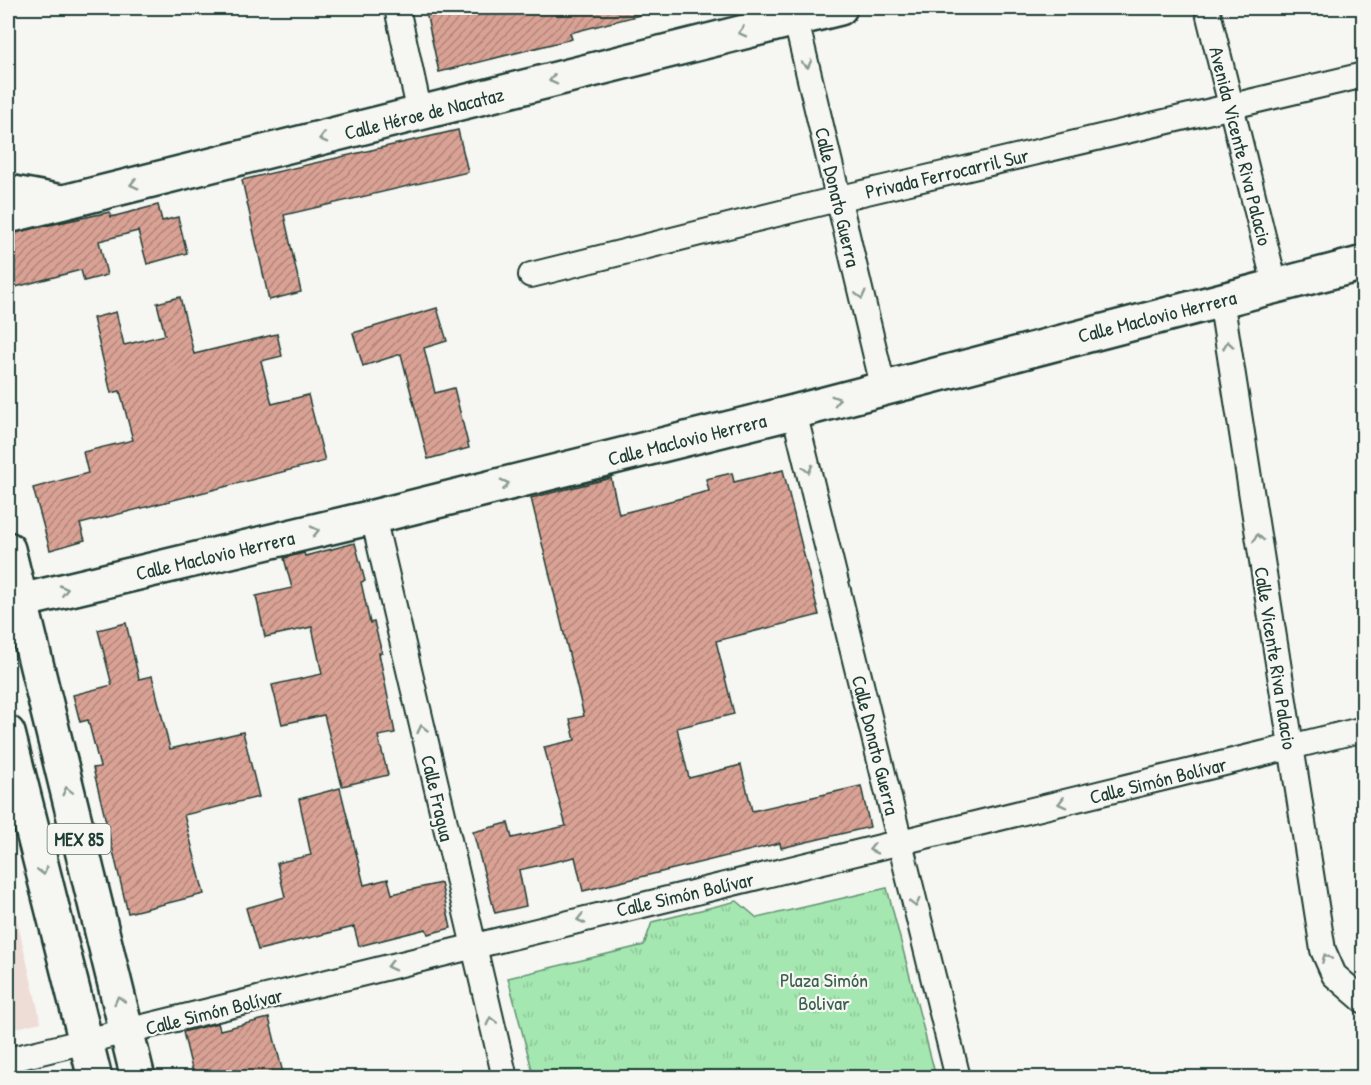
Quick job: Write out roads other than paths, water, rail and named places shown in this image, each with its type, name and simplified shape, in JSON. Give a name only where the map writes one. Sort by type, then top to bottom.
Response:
[{"type":"street","points":[[397,8],[420,114]]},
{"type":"street","name":"Calle Héroe de Nacataz","points":[[8,216],[420,114],[795,13],[840,8]]},
{"type":"street","name":"Avenida Vicente Riva Palacio","points":[[1207,8],[1275,285]]},
{"type":"street","name":"Calle Donato Guerra","points":[[795,13],[883,387]]},
{"type":"street","name":"Privada Ferrocarril Sur","points":[[531,275],[837,199],[1364,75]]},
{"type":"street","points":[[8,192],[30,194],[62,202]]},
{"type":"street","name":"Calle Maclovio Herrera","points":[[14,603],[373,517],[794,412],[1364,263]]},
{"type":"street","name":"Calle Vicente Riva Palacio","points":[[1221,299],[1323,950],[1334,975],[1364,1001]]},
{"type":"street","name":"Calle Donato Guerra","points":[[794,412],[958,1077]]},
{"type":"street","name":"Calle Fragua","points":[[373,517],[505,1077]]},
{"type":"street","name":"MEX 85","points":[[8,549],[14,603],[138,1077]]},
{"type":"street","name":"Calle Simón Bolívar","points":[[8,1060],[127,1033],[473,945],[1364,729]]},
{"type":"street","name":"MEX 85","points":[[8,733],[94,1077]]},
{"type":"park label","name":"Plaza Simón Bolivar","points":[[824,990]]}]
